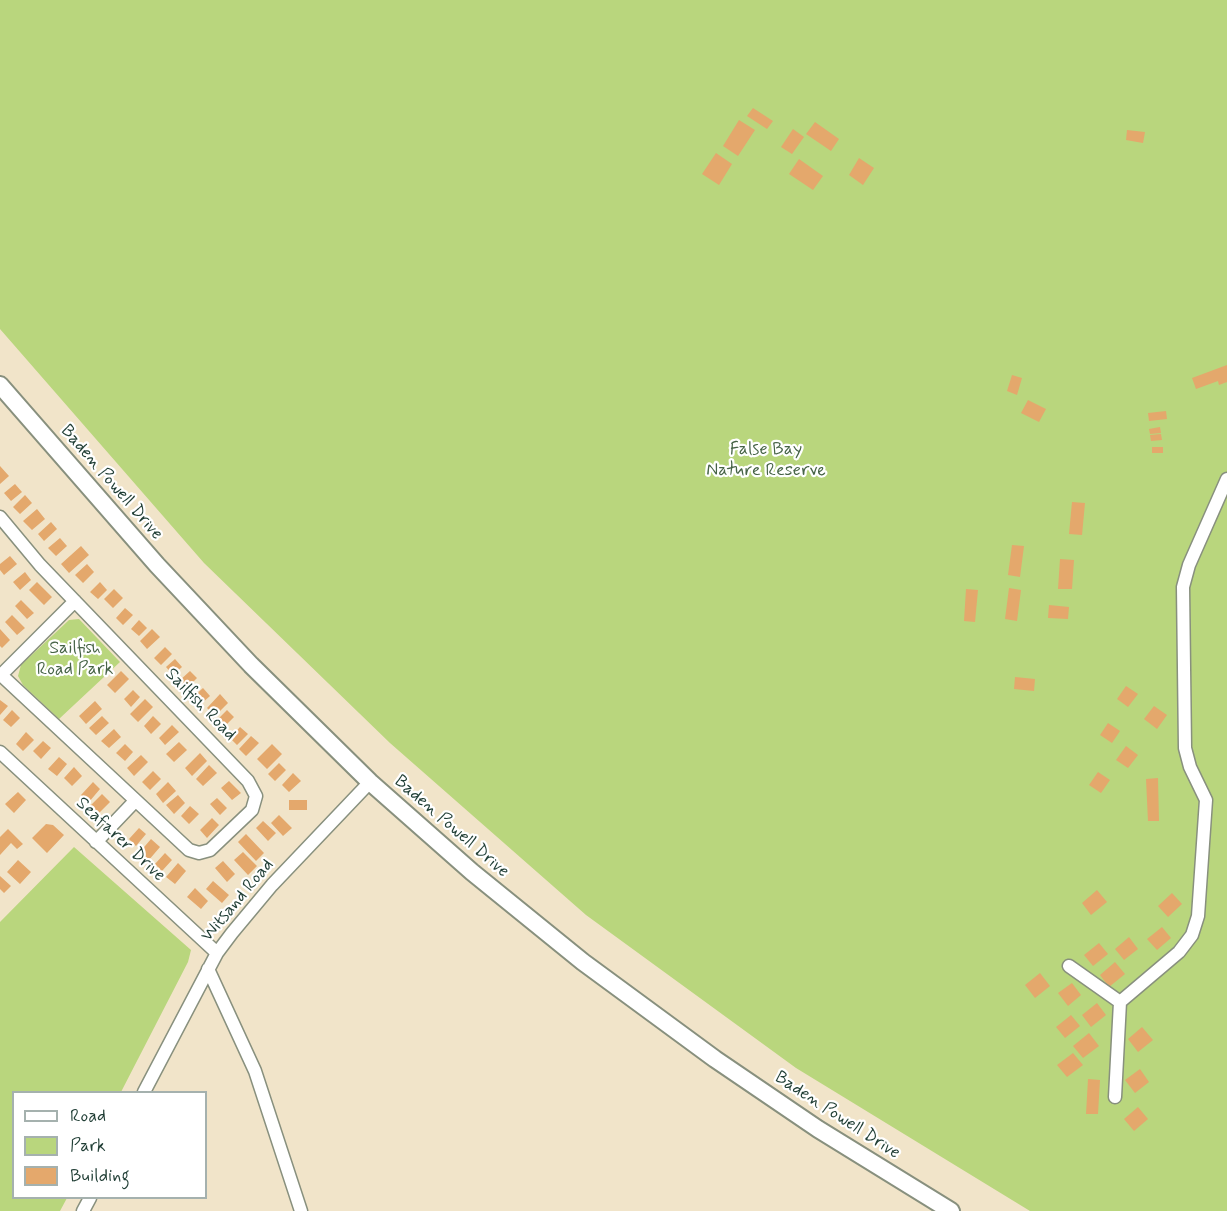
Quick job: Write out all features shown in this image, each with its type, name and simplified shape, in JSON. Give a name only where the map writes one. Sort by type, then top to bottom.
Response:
[{"type":"main road","name":"Baden Powell Drive","points":[[0,385],[196,607],[281,696],[370,782],[499,894],[649,1011],[818,1129],[951,1211]]},
{"type":"street","points":[[1115,1097],[1120,1002],[1179,952],[1192,935],[1198,916],[1206,800],[1190,768],[1185,748],[1183,587],[1189,565],[1227,479]]},
{"type":"street","name":"Sailfish Road","points":[[0,517],[75,601],[248,781],[256,796],[252,810],[215,847],[199,853],[184,847],[1,674]]},
{"type":"street","points":[[1,674],[75,601]]},
{"type":"street","name":"Seafarer Drive","points":[[0,752],[217,953]]},
{"type":"street","name":"Witsand Road","points":[[145,1091],[217,953],[250,910],[370,782]]},
{"type":"street","points":[[96,842],[135,801]]},
{"type":"street","points":[[1070,966],[1120,1002]]},
{"type":"street","points":[[208,969],[255,1071],[301,1211]]},
{"type":"green space","name":"False Bay Nature Reserve","points":[[0,0],[1227,0],[1227,1211],[1030,1211],[796,1068],[586,915],[390,743],[204,563],[0,329]]},
{"type":"green space","name":"Sailfish Road Park","points":[[79,619],[120,662],[59,719],[23,685],[18,676],[21,665],[69,620]]},
{"type":"green space","points":[[74,847],[191,950],[188,962],[122,1091],[12,1091],[12,1199],[66,1199],[60,1211],[0,1211],[0,922]]},
{"type":"building","points":[[753,108],[773,121],[767,129],[747,116]]},
{"type":"building","points":[[739,120],[755,130],[738,156],[723,146]]},
{"type":"building","points":[[815,122],[839,139],[831,151],[806,134]]},
{"type":"building","points":[[793,129],[804,137],[792,154],[781,147]]},
{"type":"building","points":[[1127,130],[1145,132],[1143,143],[1126,140]]},
{"type":"building","points":[[716,153],[732,164],[719,185],[702,174]]},
{"type":"building","points":[[859,158],[874,168],[863,185],[849,175]]},
{"type":"building","points":[[799,159],[823,176],[813,190],[789,174]]},
{"type":"building","points":[[1227,365],[1227,382],[1219,385],[1218,381],[1196,389],[1192,378]]},
{"type":"building","points":[[1012,375],[1022,378],[1017,395],[1007,391]]},
{"type":"building","points":[[1028,400],[1046,409],[1039,422],[1021,413]]},
{"type":"building","points":[[1166,411],[1167,419],[1149,421],[1148,413]]},
{"type":"building","points":[[1160,427],[1161,433],[1150,434],[1149,429]]},
{"type":"building","points":[[1161,434],[1162,440],[1151,441],[1150,435]]},
{"type":"building","points":[[1152,447],[1163,447],[1163,453],[1152,453]]},
{"type":"building","points":[[0,466],[9,476],[0,484]]},
{"type":"building","points":[[15,484],[22,492],[11,501],[4,493]]},
{"type":"building","points":[[25,495],[32,503],[20,514],[13,507]]},
{"type":"building","points":[[1072,502],[1085,503],[1082,535],[1069,534]]},
{"type":"building","points":[[37,509],[45,519],[32,530],[23,521]]},
{"type":"building","points":[[51,522],[57,529],[44,541],[38,534]]},
{"type":"building","points":[[60,538],[67,546],[56,556],[48,548]]},
{"type":"building","points":[[1012,545],[1024,546],[1020,577],[1008,575]]},
{"type":"building","points":[[81,546],[89,555],[69,573],[61,564]]},
{"type":"building","points":[[10,556],[17,564],[4,575],[0,570],[0,564]]},
{"type":"building","points":[[1060,559],[1074,560],[1072,589],[1058,589]]},
{"type":"building","points":[[87,564],[94,572],[83,583],[75,575]]},
{"type":"building","points":[[25,572],[31,580],[20,590],[13,582]]},
{"type":"building","points":[[37,582],[52,597],[44,605],[29,590]]},
{"type":"building","points":[[100,582],[107,590],[98,599],[90,592]]},
{"type":"building","points":[[1009,588],[1021,590],[1017,621],[1005,619]]},
{"type":"building","points":[[114,589],[123,598],[113,608],[104,599]]},
{"type":"building","points":[[966,589],[978,590],[975,622],[964,621]]},
{"type":"building","points":[[21,600],[34,613],[27,619],[15,606]]},
{"type":"building","points":[[1049,605],[1069,607],[1068,619],[1048,618]]},
{"type":"building","points":[[125,608],[133,615],[123,625],[116,618]]},
{"type":"building","points":[[12,615],[25,628],[17,635],[5,622]]},
{"type":"building","points":[[139,620],[147,628],[139,636],[131,629]]},
{"type":"building","points":[[0,629],[10,640],[2,648],[0,646]]},
{"type":"building","points":[[152,629],[160,637],[147,649],[140,641]]},
{"type":"building","points":[[165,647],[172,654],[161,665],[154,658]]},
{"type":"building","points":[[175,659],[182,667],[173,675],[166,667]]},
{"type":"building","points":[[121,671],[129,679],[115,693],[107,685]]},
{"type":"building","points":[[190,671],[197,678],[186,689],[179,681]]},
{"type":"building","points":[[1015,677],[1035,679],[1034,691],[1014,689]]},
{"type":"building","points":[[1126,686],[1138,694],[1128,707],[1117,699]]},
{"type":"building","points":[[203,688],[210,696],[201,704],[194,696]]},
{"type":"building","points":[[133,690],[140,697],[131,707],[124,699]]},
{"type":"building","points":[[220,694],[228,703],[215,716],[207,708]]},
{"type":"building","points":[[145,699],[153,707],[138,722],[130,714]]},
{"type":"building","points":[[0,700],[8,706],[0,715]]},
{"type":"building","points":[[95,701],[102,709],[86,724],[79,716]]},
{"type":"building","points":[[1154,706],[1167,715],[1157,729],[1144,719]]},
{"type":"building","points":[[12,710],[20,718],[11,727],[3,720]]},
{"type":"building","points":[[227,710],[234,717],[223,728],[216,721]]},
{"type":"building","points":[[102,716],[109,723],[96,735],[89,728]]},
{"type":"building","points":[[153,716],[161,724],[151,734],[144,726]]},
{"type":"building","points":[[1108,723],[1120,731],[1112,743],[1100,735]]},
{"type":"building","points":[[172,725],[179,732],[165,745],[159,738]]},
{"type":"building","points":[[240,727],[248,734],[237,745],[230,738]]},
{"type":"building","points":[[114,729],[121,737],[109,748],[101,741]]},
{"type":"building","points":[[26,732],[34,740],[23,751],[16,744]]},
{"type":"building","points":[[251,736],[259,743],[246,756],[239,749]]},
{"type":"building","points":[[43,741],[51,748],[41,759],[33,751]]},
{"type":"building","points":[[179,742],[187,750],[174,762],[166,754]]},
{"type":"building","points":[[125,744],[133,752],[125,761],[116,753]]},
{"type":"building","points":[[272,744],[282,754],[267,769],[257,759]]},
{"type":"building","points":[[1126,746],[1138,755],[1128,768],[1116,760]]},
{"type":"building","points":[[200,753],[207,761],[192,776],[185,768]]},
{"type":"building","points":[[141,755],[148,762],[134,776],[127,768]]},
{"type":"building","points":[[59,757],[67,764],[57,776],[48,769]]},
{"type":"building","points":[[279,763],[286,770],[275,781],[268,774]]},
{"type":"building","points":[[209,765],[217,773],[203,786],[196,779]]},
{"type":"building","points":[[74,767],[82,776],[72,786],[64,778]]},
{"type":"building","points":[[153,771],[161,779],[150,790],[142,782]]},
{"type":"building","points":[[1098,772],[1110,780],[1101,793],[1089,785]]},
{"type":"building","points":[[293,773],[301,781],[289,792],[282,785]]},
{"type":"building","points":[[1158,778],[1159,821],[1148,821],[1146,779]]},
{"type":"building","points":[[229,781],[241,793],[232,800],[221,788]]},
{"type":"building","points":[[93,782],[100,789],[89,802],[81,795]]},
{"type":"building","points":[[168,782],[176,791],[163,803],[156,794]]},
{"type":"building","points":[[18,792],[26,800],[14,813],[5,804]]},
{"type":"building","points":[[102,794],[110,802],[97,815],[89,807]]},
{"type":"building","points":[[178,795],[185,803],[174,814],[166,805]]},
{"type":"building","points":[[217,798],[227,808],[220,815],[210,804]]},
{"type":"building","points":[[289,800],[307,800],[307,810],[289,810]]},
{"type":"building","points":[[190,806],[199,814],[189,824],[181,816]]},
{"type":"building","points":[[279,815],[292,828],[283,836],[271,823]]},
{"type":"building","points":[[212,818],[219,825],[207,838],[200,830]]},
{"type":"building","points":[[263,821],[276,833],[268,841],[256,828]]},
{"type":"building","points":[[46,824],[53,825],[64,835],[47,853],[32,838]]},
{"type":"building","points":[[139,828],[146,834],[136,846],[129,839]]},
{"type":"building","points":[[8,829],[23,844],[17,849],[11,843],[0,855],[0,837]]},
{"type":"building","points":[[246,834],[264,853],[256,861],[238,842]]},
{"type":"building","points":[[151,839],[160,847],[148,861],[139,853]]},
{"type":"building","points":[[243,852],[257,866],[248,875],[234,860]]},
{"type":"building","points":[[165,853],[172,860],[162,871],[155,864]]},
{"type":"building","points":[[18,860],[31,872],[20,884],[7,872]]},
{"type":"building","points":[[223,861],[235,874],[227,882],[215,868]]},
{"type":"building","points":[[178,863],[186,871],[175,884],[166,877]]},
{"type":"building","points":[[0,876],[11,886],[4,893],[0,889]]},
{"type":"building","points":[[213,881],[229,895],[222,903],[206,889]]},
{"type":"building","points":[[195,888],[208,901],[201,909],[187,897]]},
{"type":"building","points":[[1097,890],[1107,902],[1091,915],[1082,903]]},
{"type":"building","points":[[1172,893],[1182,904],[1168,917],[1158,906]]},
{"type":"building","points":[[1162,927],[1171,938],[1157,950],[1147,939]]},
{"type":"building","points":[[1129,937],[1138,949],[1124,960],[1115,949]]},
{"type":"building","points":[[1099,943],[1108,954],[1093,966],[1084,955]]},
{"type":"building","points":[[1115,962],[1125,974],[1109,987],[1100,975]]},
{"type":"building","points":[[1040,973],[1050,986],[1035,998],[1025,985]]},
{"type":"building","points":[[1072,983],[1081,995],[1068,1006],[1058,993]]},
{"type":"building","points":[[1097,1003],[1106,1015],[1091,1027],[1082,1015]]},
{"type":"building","points":[[1071,1015],[1080,1026],[1065,1038],[1056,1027]]},
{"type":"building","points":[[1142,1027],[1153,1040],[1138,1052],[1128,1039]]},
{"type":"building","points":[[1089,1033],[1099,1046],[1083,1058],[1073,1046]]},
{"type":"building","points":[[1073,1053],[1083,1065],[1067,1077],[1057,1065]]},
{"type":"building","points":[[1140,1069],[1149,1082],[1135,1093],[1125,1080]]},
{"type":"building","points":[[1088,1079],[1100,1080],[1098,1114],[1086,1114]]},
{"type":"building","points":[[1138,1107],[1148,1119],[1134,1131],[1124,1119]]}]
